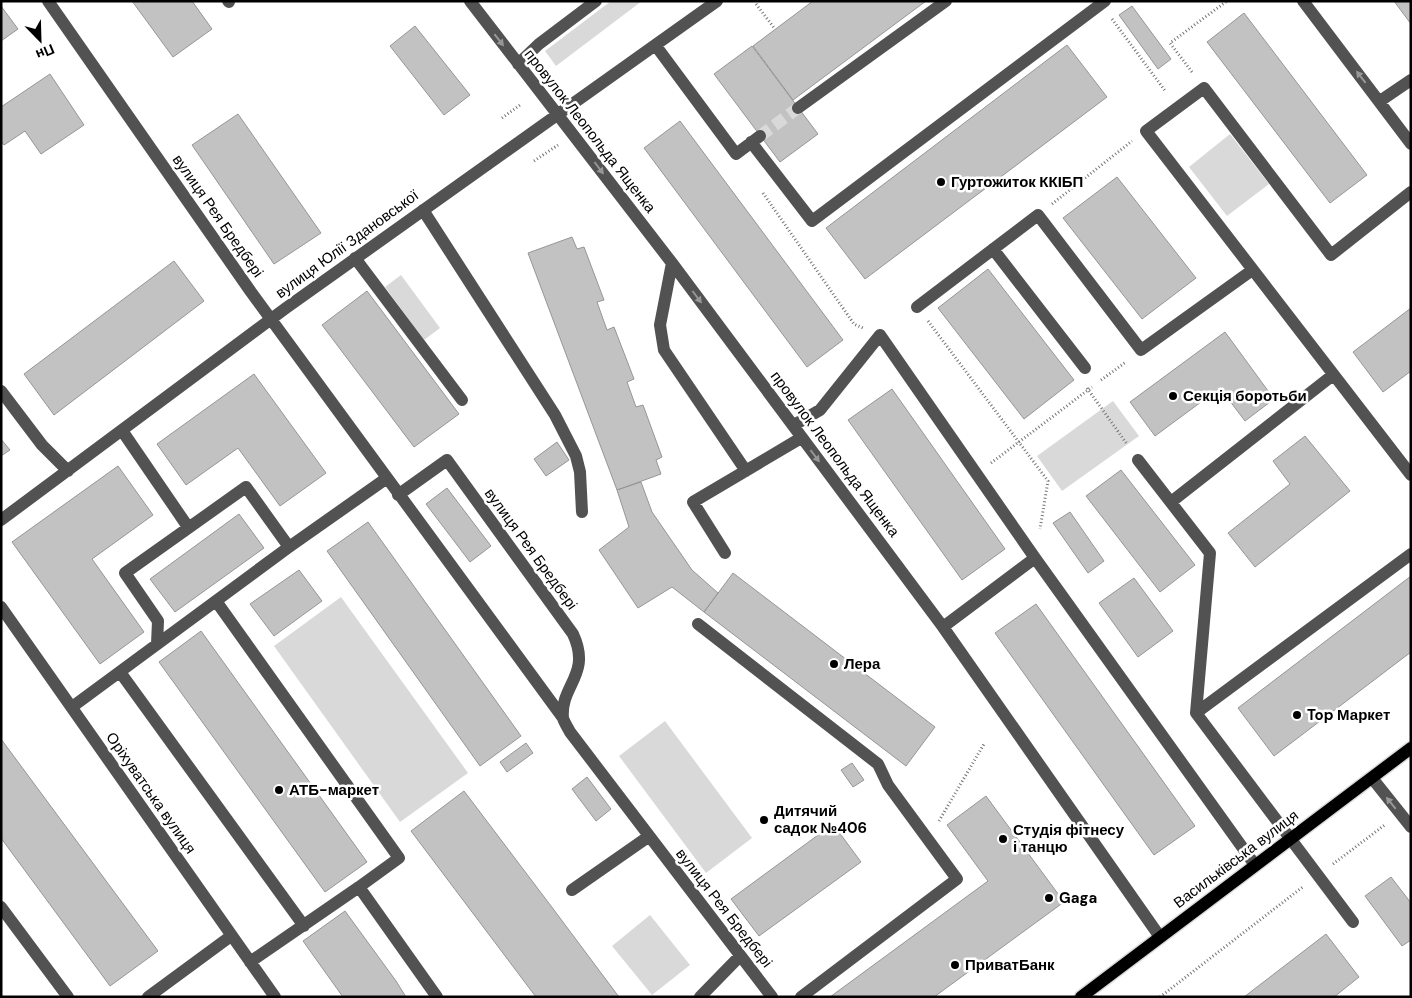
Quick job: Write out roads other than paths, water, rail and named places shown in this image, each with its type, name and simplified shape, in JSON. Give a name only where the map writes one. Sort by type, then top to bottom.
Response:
[{"type":"main road","name":"Васильківська вулиця","points":[[1081,997],[1411,748]]},
{"type":"street","name":"вулиця Рея Бредбері","points":[[48,1],[271,319],[563,718],[574,738],[772,997]]},
{"type":"street","name":"провулок Леопольда Ященка","points":[[470,1],[672,263],[944,627],[1160,937]]},
{"type":"street","points":[[518,64],[539,44],[596,1]]},
{"type":"street","name":"вулиця Юлії Здановської","points":[[1,520],[123,432],[271,319],[355,258],[717,1]]},
{"type":"street","points":[[798,108],[946,1]]},
{"type":"street","points":[[1303,1],[1411,144]]},
{"type":"street","points":[[656,46],[736,154],[756,139],[812,221],[1103,3]]},
{"type":"street","points":[[1380,101],[1411,80]]},
{"type":"street","points":[[1411,192],[1331,255],[1204,88],[1146,131],[1411,475]]},
{"type":"street","points":[[423,210],[454,255],[564,431],[576,456],[580,472],[582,512]]},
{"type":"street","points":[[917,307],[1038,215],[1141,350],[1252,271]]},
{"type":"street","points":[[993,249],[1085,368]]},
{"type":"street","points":[[355,258],[462,400]]},
{"type":"street","points":[[672,263],[660,325],[664,350],[746,471]]},
{"type":"street","points":[[794,425],[820,410],[880,335],[1035,558],[1256,865]]},
{"type":"street","points":[[1171,502],[1333,375]]},
{"type":"street","points":[[1,392],[42,445],[68,471]]},
{"type":"street","points":[[123,432],[188,527]]},
{"type":"street","points":[[725,552],[693,502],[802,438]]},
{"type":"street","name":"вулиця Рея Бредбері","points":[[398,495],[448,460],[573,634],[579,647],[580,662],[565,702],[563,718]]},
{"type":"street","points":[[1138,460],[1210,554],[1196,713],[1353,922]]},
{"type":"street","points":[[72,707],[289,547],[387,478]]},
{"type":"street","points":[[157,644],[158,620],[125,573],[246,487],[289,547]]},
{"type":"street","points":[[1196,713],[1411,554]]},
{"type":"street","points":[[944,627],[1035,558]]},
{"type":"street","points":[[216,601],[399,858],[250,962]]},
{"type":"street","name":"Оріхуватська вулиця","points":[[1,608],[275,997]]},
{"type":"street","points":[[698,624],[878,764],[888,785],[957,879],[801,997]]},
{"type":"street","points":[[120,672],[304,926]]},
{"type":"street","points":[[1372,778],[1411,827]]},
{"type":"street","points":[[572,890],[648,837]]},
{"type":"street","points":[[358,886],[437,997]]},
{"type":"street","points":[[1,907],[68,997]]},
{"type":"street","points":[[148,997],[231,936]]},
{"type":"street","points":[[700,997],[740,956]]},
{"type":"tunnel","points":[[760,136],[798,108]]},
{"type":"place","name":"Гуртожиток ККІБП","points":[[941,182]]},
{"type":"place","name":"Секція боротьби","points":[[1173,396]]},
{"type":"place","name":"Лера","points":[[834,664]]},
{"type":"place","name":"Top Маркет","points":[[1297,715]]},
{"type":"place","name":"АТБ-маркет","points":[[279,790]]},
{"type":"place","name":"Дитячий садок №406","points":[[764,820]]},
{"type":"place","name":"Студія фітнесу і танцю","points":[[1003,839]]},
{"type":"place","name":"Gaga","points":[[1049,898]]},
{"type":"place","name":"ПриватБанк","points":[[955,965]]}]
